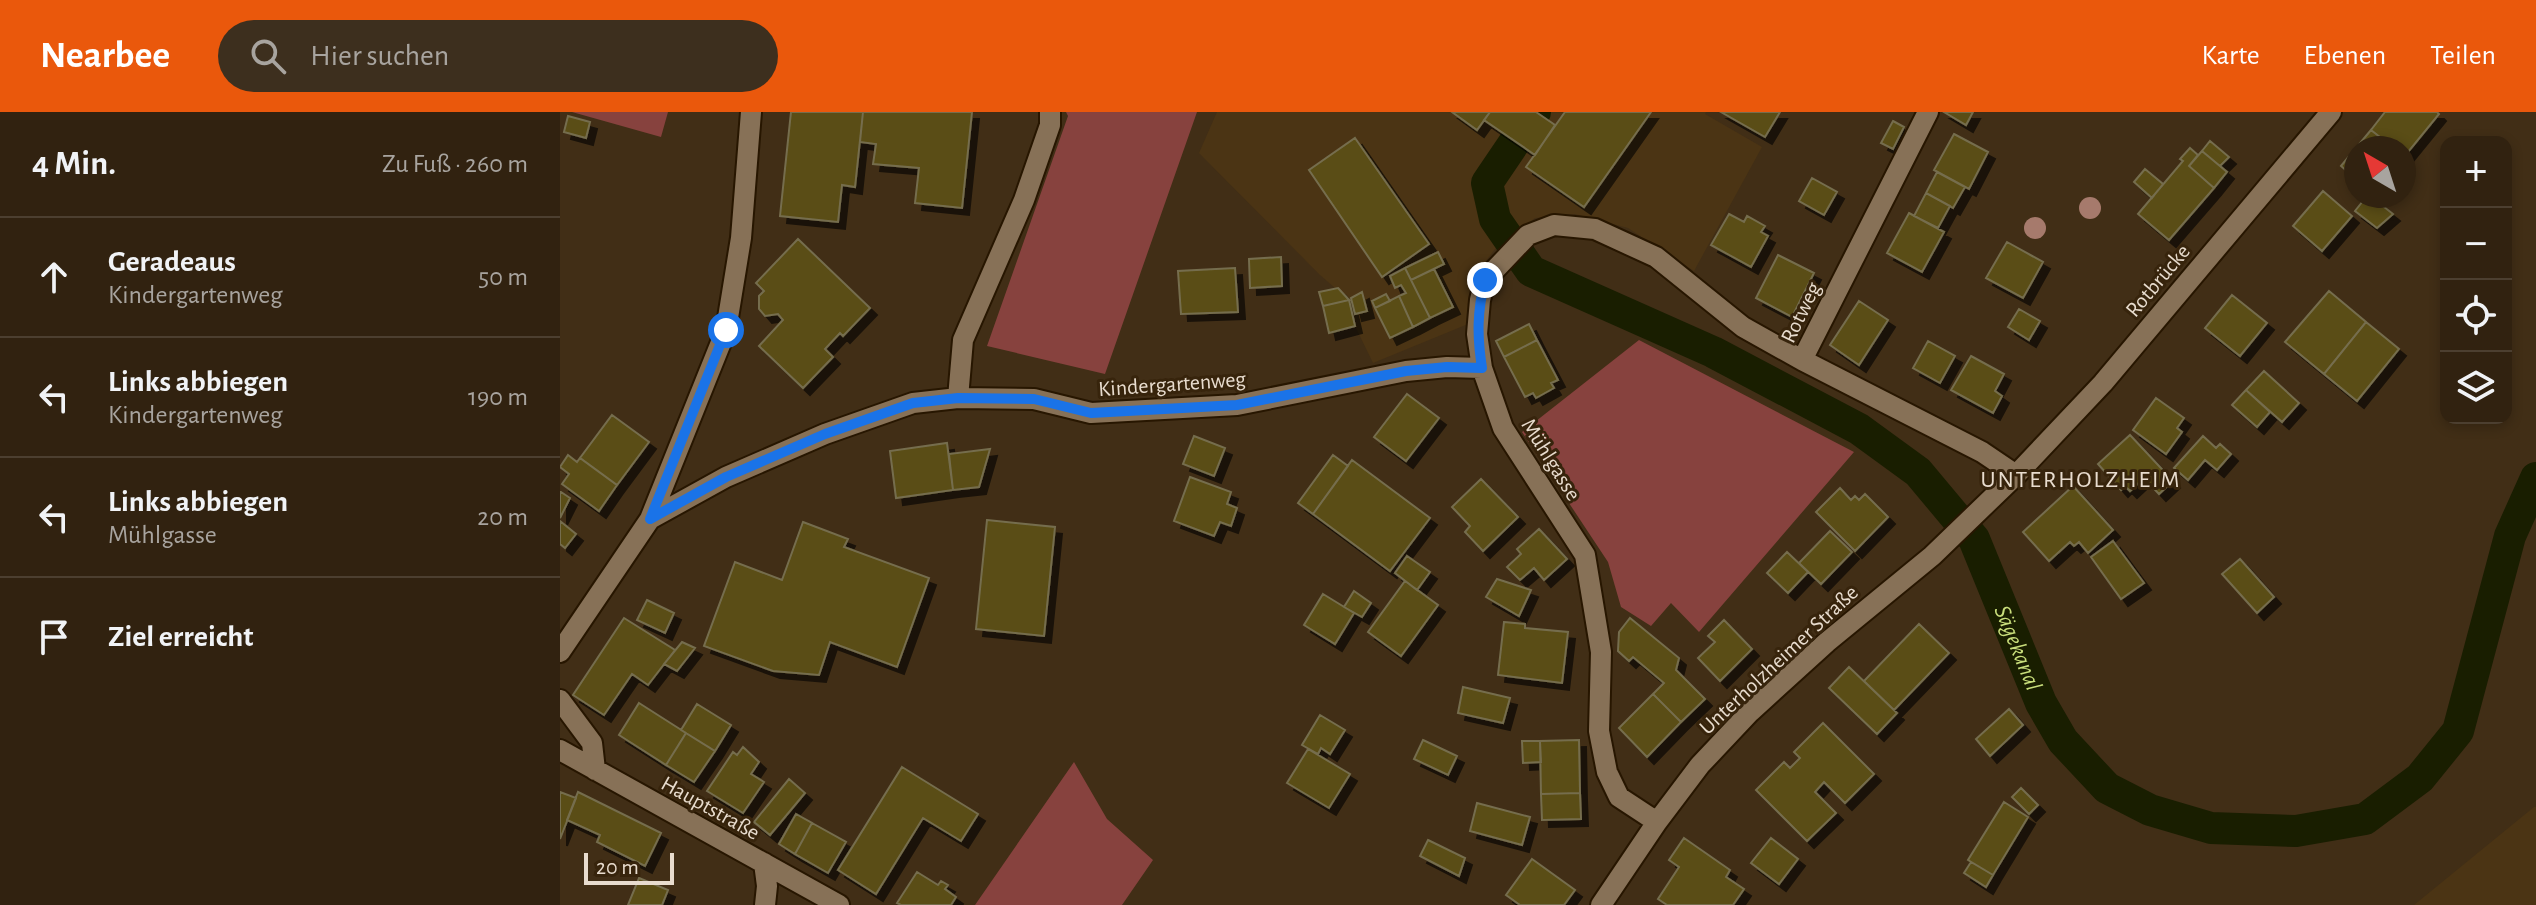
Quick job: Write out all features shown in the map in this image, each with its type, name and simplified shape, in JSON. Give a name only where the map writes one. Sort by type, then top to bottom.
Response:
[{"type":"street","name":"Kindergartenweg","points":[[560,652],[650,519],[726,330],[741,238],[751,112]]},
{"type":"street","points":[[958,398],[963,340],[1024,200],[1050,125],[1050,112]]},
{"type":"street","name":"Rotweg","points":[[1928,112],[1802,360],[1982,452],[2016,475]]},
{"type":"street","name":"Rotbrücke","points":[[2016,475],[2103,383],[2331,112]]},
{"type":"street","name":"Mühlgasse","points":[[1657,822],[1619,797],[1607,772],[1599,731],[1601,652],[1585,555],[1503,428],[1482,368],[1477,334],[1485,280],[1528,235],[1554,225],[1595,229],[1656,257],[1743,327],[1802,360]]},
{"type":"street","name":"Kindergartenweg","points":[[650,519],[726,477],[825,434],[913,403],[958,398],[1034,399],[1091,413],[1237,405],[1406,371],[1482,368]]},
{"type":"street","name":"Unterholzheimer Straße","points":[[1601,905],[1700,765],[1750,712],[1827,642],[1932,556],[2016,475]]},
{"type":"street","points":[[560,700],[592,743],[595,770]]},
{"type":"street","name":"Hauptstraße","points":[[560,750],[839,905]]},
{"type":"street","points":[[764,863],[767,886],[765,905]]},
{"type":"shaded area","points":[[572,112],[668,112],[661,137]]},
{"type":"shaded area","points":[[1066,112],[1197,112],[1105,374],[987,346],[1068,116]]},
{"type":"shaded area","points":[[1217,112],[1706,112],[1762,147],[1694,271],[1628,228],[1575,214],[1535,218],[1495,249],[1472,279],[1468,324],[1373,363],[1355,326],[1349,300],[1320,275],[1199,153]]},
{"type":"shaded area","points":[[1639,340],[1854,452],[1699,632],[1671,603],[1651,626],[1621,607],[1608,562],[1522,432]]},
{"type":"shaded area","points":[[1074,762],[1107,819],[1153,860],[1122,905],[975,905]]},
{"type":"shaded area","points":[[2534,807],[2536,905],[2414,905]]},
{"type":"building","points":[[791,112],[863,112],[855,187],[842,185],[838,222],[780,216]]},
{"type":"building","points":[[863,112],[972,112],[962,208],[915,203],[919,168],[873,164],[876,144],[860,142]]},
{"type":"building","points":[[1452,112],[1490,112],[1477,130]]},
{"type":"building","points":[[1490,112],[1536,112],[1555,125],[1535,155],[1484,120]]},
{"type":"building","points":[[1565,112],[1651,112],[1584,207],[1526,167]]},
{"type":"building","points":[[1721,112],[1780,112],[1765,137]]},
{"type":"building","points":[[1944,112],[1973,112],[1966,125]]},
{"type":"building","points":[[2385,112],[2439,114],[2416,142],[2416,136],[2379,136],[2371,130]]},
{"type":"building","points":[[568,116],[590,122],[586,138],[564,132]]},
{"type":"building","points":[[1893,121],[1904,127],[1893,149],[1881,143]]},
{"type":"building","points":[[1954,134],[1988,152],[1969,189],[1934,170]]},
{"type":"building","points":[[1355,138],[1429,244],[1382,277],[1309,170]]},
{"type":"building","points":[[2210,141],[2229,157],[2220,166],[2202,151]]},
{"type":"building","points":[[2190,148],[2198,155],[2189,166],[2214,188],[2169,240],[2138,214],[2183,161],[2180,159]]},
{"type":"building","points":[[2202,151],[2227,172],[2214,188],[2189,166]]},
{"type":"building","points":[[2145,169],[2163,184],[2152,198],[2134,182]]},
{"type":"building","points":[[1937,172],[1965,187],[1953,208],[1926,193]]},
{"type":"building","points":[[1812,178],[1837,192],[1824,215],[1799,201]]},
{"type":"building","points":[[2323,191],[2352,216],[2322,251],[2293,226]]},
{"type":"building","points":[[1926,193],[1950,206],[1938,228],[1914,216]]},
{"type":"building","points":[[2357,208],[2385,208],[2393,214],[2377,228],[2355,211]]},
{"type":"building","points":[[1909,213],[1944,232],[1922,272],[1887,253]]},
{"type":"building","points":[[1729,214],[1744,222],[1747,216],[1765,226],[1761,232],[1768,236],[1751,267],[1711,245]]},
{"type":"building","points":[[798,239],[870,308],[843,336],[840,333],[825,349],[833,357],[803,388],[759,346],[783,320],[778,314],[765,316],[759,309],[759,296],[764,291],[756,283]]},
{"type":"building","points":[[2007,242],[2043,262],[2023,298],[1986,278]]},
{"type":"building","points":[[1438,252],[1444,264],[1411,280],[1405,268]]},
{"type":"building","points":[[1778,255],[1814,273],[1792,317],[1756,298]]},
{"type":"building","points":[[1281,257],[1282,286],[1250,288],[1249,259]]},
{"type":"building","points":[[1235,268],[1238,312],[1181,314],[1178,271]]},
{"type":"building","points":[[1405,268],[1430,318],[1413,327],[1399,296],[1406,293],[1401,285],[1395,288],[1390,276]]},
{"type":"building","points":[[1434,269],[1453,307],[1430,318],[1411,280]]},
{"type":"building","points":[[1338,288],[1349,300],[1323,306],[1319,292]]},
{"type":"building","points":[[2329,291],[2366,322],[2324,374],[2285,342]]},
{"type":"building","points":[[1362,292],[1367,311],[1355,314],[1351,298]]},
{"type":"building","points":[[1386,294],[1390,301],[1375,308],[1372,301]]},
{"type":"building","points":[[2232,295],[2267,323],[2240,356],[2205,328]]},
{"type":"building","points":[[1399,296],[1413,327],[1390,338],[1375,308]]},
{"type":"building","points":[[1349,300],[1355,326],[1329,333],[1323,306]]},
{"type":"building","points":[[1859,301],[1888,320],[1859,365],[1830,345]]},
{"type":"building","points":[[2019,309],[2040,321],[2029,340],[2008,327]]},
{"type":"building","points":[[2366,322],[2399,349],[2357,401],[2324,374]]},
{"type":"building","points":[[1529,324],[1537,340],[1504,357],[1496,341]]},
{"type":"building","points":[[1537,340],[1558,380],[1551,383],[1554,388],[1536,398],[1533,393],[1525,397],[1504,357]]},
{"type":"building","points":[[1928,341],[1955,356],[1940,383],[1913,368]]},
{"type":"building","points":[[1971,356],[2004,374],[1995,391],[2002,396],[1993,413],[1951,390]]},
{"type":"building","points":[[2264,371],[2299,403],[2282,422],[2246,390]]},
{"type":"building","points":[[2246,390],[2270,412],[2257,427],[2232,405]]},
{"type":"building","points":[[1407,394],[1439,418],[1406,461],[1374,437]]},
{"type":"building","points":[[2156,398],[2184,418],[2177,428],[2182,432],[2166,454],[2133,430]]},
{"type":"building","points":[[612,415],[649,442],[617,485],[580,458]]},
{"type":"building","points":[[2130,435],[2173,481],[2159,494],[2144,478],[2130,491],[2125,486],[2121,490],[2098,464]]},
{"type":"building","points":[[1194,436],[1225,448],[1214,476],[1183,464]]},
{"type":"building","points":[[2203,436],[2216,448],[2220,444],[2231,454],[2217,470],[2205,460],[2188,480],[2174,468]]},
{"type":"building","points":[[947,443],[953,490],[896,498],[890,451]]},
{"type":"building","points":[[990,449],[979,487],[953,490],[949,454]]},
{"type":"building","points":[[568,455],[577,462],[580,458],[617,485],[599,511],[562,484],[569,474],[560,467]]},
{"type":"building","points":[[1333,455],[1348,466],[1313,514],[1298,503]]},
{"type":"building","points":[[1352,460],[1430,518],[1390,571],[1313,514]]},
{"type":"building","points":[[1190,477],[1231,492],[1227,504],[1237,508],[1231,526],[1220,522],[1214,536],[1174,521]]},
{"type":"building","points":[[1481,479],[1518,517],[1483,551],[1465,532],[1470,526],[1452,507]]},
{"type":"building","points":[[2073,486],[2113,530],[2088,553],[2079,542],[2074,546],[2070,542],[2049,561],[2023,532]]},
{"type":"building","points":[[1840,488],[1851,500],[1855,496],[1859,500],[1865,494],[1888,517],[1855,551],[1816,512]]},
{"type":"building","points":[[560,492],[570,498],[560,518]]},
{"type":"building","points":[[987,520],[1055,527],[1044,636],[976,629]]},
{"type":"building","points":[[560,521],[576,534],[565,548],[560,544]]},
{"type":"building","points":[[803,522],[848,539],[844,547],[929,578],[897,667],[830,642],[819,675],[773,671],[704,646],[735,562],[782,580]]},
{"type":"building","points":[[1539,529],[1567,559],[1544,580],[1534,568],[1520,580],[1507,567],[1521,554],[1517,549]]},
{"type":"building","points":[[1830,531],[1852,552],[1821,584],[1799,563]]},
{"type":"building","points":[[2113,541],[2144,583],[2121,599],[2091,557]]},
{"type":"building","points":[[1787,552],[1808,572],[1788,593],[1767,573]]},
{"type":"building","points":[[1407,556],[1430,572],[1417,590],[1395,573]]},
{"type":"building","points":[[2240,559],[2274,597],[2257,613],[2222,574]]},
{"type":"building","points":[[1497,579],[1531,590],[1519,616],[1486,597]]},
{"type":"building","points":[[1405,581],[1438,605],[1401,656],[1368,632]]},
{"type":"building","points":[[1354,591],[1371,603],[1362,617],[1344,607]]},
{"type":"building","points":[[1323,594],[1354,613],[1335,644],[1304,625]]},
{"type":"building","points":[[647,600],[674,613],[665,633],[637,620]]},
{"type":"building","points":[[624,618],[675,650],[648,685],[632,674],[604,715],[573,695]]},
{"type":"building","points":[[1630,618],[1679,658],[1676,670],[1705,699],[1681,722],[1653,694],[1664,683],[1633,657],[1629,661],[1618,651],[1619,632]]},
{"type":"building","points":[[1724,620],[1752,649],[1720,681],[1698,658],[1715,642],[1708,636]]},
{"type":"building","points":[[1504,622],[1525,624],[1525,628],[1568,632],[1562,683],[1498,675]]},
{"type":"building","points":[[1919,624],[1949,653],[1894,710],[1864,681]]},
{"type":"building","points":[[682,642],[695,648],[677,671],[664,664]]},
{"type":"building","points":[[1849,667],[1897,713],[1877,734],[1829,688]]},
{"type":"building","points":[[1463,687],[1510,698],[1503,723],[1458,713]]},
{"type":"building","points":[[1653,694],[1681,722],[1647,757],[1619,728]]},
{"type":"building","points":[[639,703],[686,733],[666,765],[619,735]]},
{"type":"building","points":[[697,704],[731,725],[715,751],[681,730]]},
{"type":"building","points":[[2009,709],[2023,725],[1990,756],[1976,739]]},
{"type":"building","points":[[1320,715],[1345,730],[1330,754],[1321,748],[1318,754],[1302,745]]},
{"type":"building","points":[[1823,723],[1874,774],[1845,803],[1824,782],[1815,792],[1836,813],[1807,841],[1756,790],[1784,762],[1790,768],[1800,758],[1794,752]]},
{"type":"building","points":[[686,733],[715,751],[694,782],[666,765]]},
{"type":"building","points":[[1423,740],[1457,756],[1448,775],[1414,759]]},
{"type":"building","points":[[1579,740],[1580,793],[1541,794],[1540,741]]},
{"type":"building","points":[[1522,741],[1540,741],[1541,762],[1523,763]]},
{"type":"building","points":[[743,747],[759,762],[751,774],[764,782],[743,813],[707,791],[733,752],[737,755]]},
{"type":"building","points":[[1308,749],[1350,774],[1329,808],[1287,783]]},
{"type":"building","points":[[902,767],[978,814],[961,841],[923,818],[876,894],[838,870]]},
{"type":"building","points":[[789,779],[805,793],[770,835],[754,822]]},
{"type":"building","points":[[2021,788],[2038,805],[2029,814],[2012,797]]},
{"type":"building","points":[[560,792],[576,798],[560,839]]},
{"type":"building","points":[[578,792],[661,833],[645,866],[597,842],[600,835],[567,820]]},
{"type":"building","points":[[1580,793],[1581,819],[1542,820],[1541,794]]},
{"type":"building","points":[[2004,802],[2028,817],[1993,875],[1968,860]]},
{"type":"building","points":[[1477,803],[1530,817],[1522,845],[1470,831]]},
{"type":"building","points":[[796,814],[812,823],[795,854],[779,844]]},
{"type":"building","points":[[812,823],[846,842],[828,873],[795,854]]},
{"type":"building","points":[[1684,838],[1730,870],[1726,877],[1744,889],[1733,905],[1667,905],[1658,899],[1679,867],[1669,860]]},
{"type":"building","points":[[1771,838],[1798,859],[1779,884],[1751,863]]},
{"type":"building","points":[[1428,840],[1465,858],[1459,876],[1420,856]]},
{"type":"building","points":[[1532,859],[1575,890],[1564,905],[1520,905],[1506,895]]},
{"type":"building","points":[[1971,862],[1993,875],[1986,887],[1964,873]]},
{"type":"building","points":[[917,872],[938,885],[941,881],[948,885],[945,889],[956,897],[951,905],[897,903]]},
{"type":"building","points":[[639,878],[668,890],[662,905],[628,905]]},
{"type":"waterway","name":"Sägekanal","points":[[1535,112],[1487,183],[1495,219],[1531,271],[1713,352],[1859,429],[1918,472],[1974,539],[2041,703],[2063,741],[2107,788],[2150,810],[2211,828],[2296,831],[2365,819],[2420,778],[2458,731],[2510,536],[2536,478]]},
{"type":"district","name":"UNTERHOLZHEIM","points":[[2081,479]]},
{"type":"route","points":[[726,330],[650,519],[726,477],[825,434],[913,403],[958,398],[1034,399],[1091,413],[1237,405],[1406,371],[1482,368],[1477,334],[1485,280]]}]
